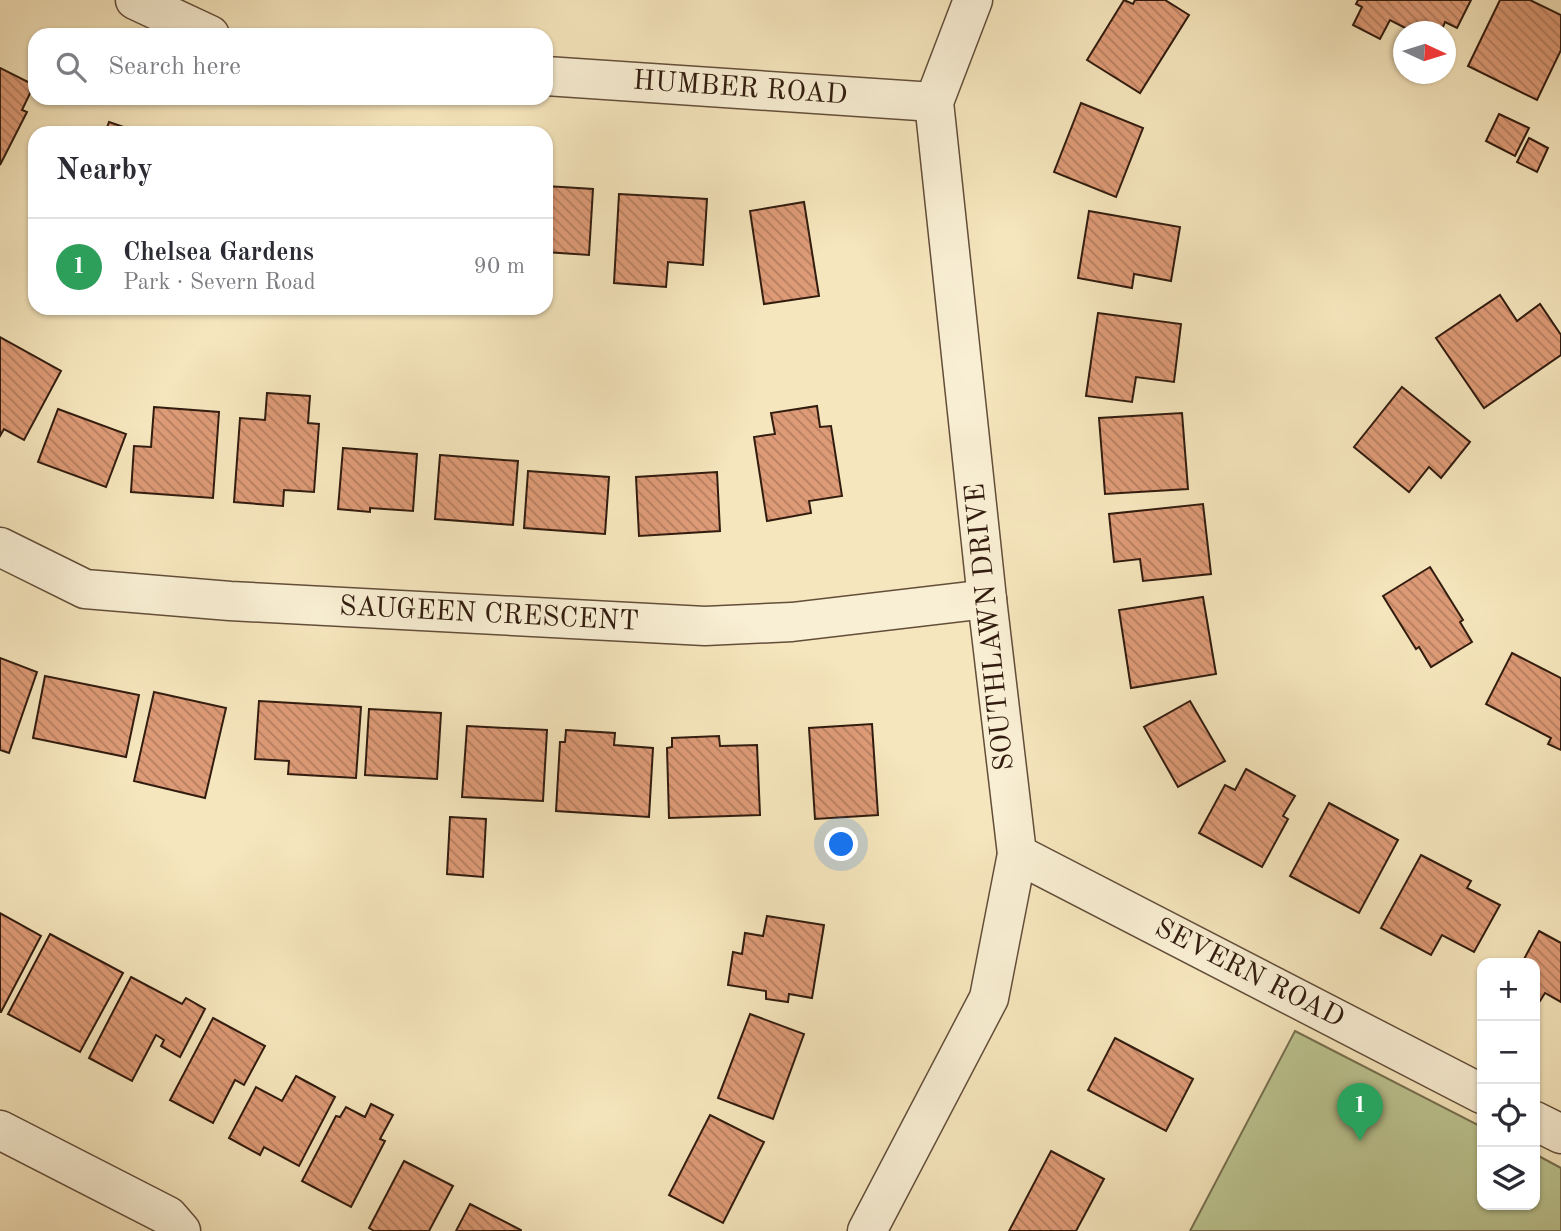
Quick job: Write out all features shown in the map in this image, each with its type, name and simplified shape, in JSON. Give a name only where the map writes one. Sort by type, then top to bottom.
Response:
[{"type":"street","points":[[135,0],[195,28]]},
{"type":"street","name":"SOUTHLAWN DRIVE","points":[[867,1231],[989,998],[1017,854],[934,102],[973,0]]},
{"type":"street","name":"HUMBER ROAD","points":[[553,76],[934,102]]},
{"type":"street","name":"SAUGEEN CRESCENT","points":[[0,547],[85,589],[300,605],[705,626],[792,622],[987,598]]},
{"type":"street","name":"SEVERN ROAD","points":[[1017,854],[1477,1091]]},
{"type":"street","points":[[1540,1124],[1561,1135]]},
{"type":"street","points":[[0,1130],[168,1216],[181,1231]]},
{"type":"green space","points":[[1295,1031],[1477,1124],[1477,1210],[1540,1210],[1540,1157],[1561,1168],[1561,1231],[1190,1231]]},
{"type":"building","points":[[1124,0],[1133,4],[1135,0],[1165,0],[1189,15],[1140,93],[1087,60]]},
{"type":"building","points":[[1358,0],[1471,0],[1457,28],[1456,21],[1390,20],[1380,39],[1353,25],[1362,7],[1356,4]]},
{"type":"building","points":[[1500,0],[1530,0],[1561,15],[1561,50],[1537,100],[1468,66]]},
{"type":"building","points":[[0,68],[28,82],[28,98],[22,110],[27,112],[0,165]]},
{"type":"building","points":[[1081,103],[1143,128],[1116,197],[1054,172]]},
{"type":"building","points":[[1499,114],[1529,128],[1515,156],[1486,141]]},
{"type":"building","points":[[1529,138],[1548,148],[1537,172],[1517,162]]},
{"type":"building","points":[[553,186],[593,189],[589,255],[553,252]]},
{"type":"building","points":[[619,194],[707,199],[703,265],[668,262],[666,287],[614,283]]},
{"type":"building","points":[[804,202],[819,296],[764,304],[750,211]]},
{"type":"building","points":[[1089,211],[1180,227],[1171,281],[1134,274],[1132,288],[1078,278]]},
{"type":"building","points":[[1500,295],[1517,321],[1540,304],[1561,335],[1561,355],[1484,408],[1436,338]]},
{"type":"building","points":[[1098,313],[1181,324],[1174,382],[1136,377],[1132,402],[1086,396]]},
{"type":"building","points":[[0,337],[61,371],[24,440],[4,429],[0,436]]},
{"type":"building","points":[[1402,387],[1470,442],[1441,478],[1429,467],[1409,492],[1354,447]]},
{"type":"building","points":[[267,393],[310,396],[308,423],[319,424],[314,492],[284,490],[283,506],[234,502],[240,418],[265,420]]},
{"type":"building","points":[[817,406],[820,427],[831,426],[842,496],[809,501],[811,513],[767,521],[754,437],[775,434],[771,413]]},
{"type":"building","points":[[154,407],[219,412],[213,498],[131,492],[134,446],[151,447]]},
{"type":"building","points":[[58,409],[126,434],[106,487],[38,462]]},
{"type":"building","points":[[1182,413],[1188,489],[1105,494],[1099,418]]},
{"type":"building","points":[[343,448],[417,454],[413,511],[370,508],[370,512],[338,509]]},
{"type":"building","points":[[440,455],[518,461],[513,525],[435,519]]},
{"type":"building","points":[[528,471],[609,477],[605,534],[524,528]]},
{"type":"building","points":[[717,472],[720,531],[639,536],[636,477]]},
{"type":"building","points":[[1203,504],[1211,574],[1143,581],[1140,559],[1114,562],[1109,514]]},
{"type":"building","points":[[1430,567],[1463,620],[1460,622],[1472,642],[1431,667],[1419,647],[1416,649],[1383,596]]},
{"type":"building","points":[[1203,597],[1216,674],[1131,688],[1119,610]]},
{"type":"building","points":[[1512,653],[1561,678],[1561,750],[1548,744],[1551,738],[1486,704]]},
{"type":"building","points":[[0,658],[37,672],[9,753],[0,750]]},
{"type":"building","points":[[45,676],[139,695],[126,757],[33,738]]},
{"type":"building","points":[[154,692],[226,708],[205,798],[134,781]]},
{"type":"building","points":[[259,701],[361,707],[356,778],[288,774],[289,761],[255,759]]},
{"type":"building","points":[[1190,701],[1225,761],[1178,787],[1144,727]]},
{"type":"building","points":[[369,709],[441,713],[437,779],[365,775]]},
{"type":"building","points":[[872,724],[878,815],[815,819],[809,728]]},
{"type":"building","points":[[467,726],[547,730],[543,801],[462,797]]},
{"type":"building","points":[[566,730],[615,733],[614,745],[653,748],[649,817],[556,811],[560,742],[565,742]]},
{"type":"building","points":[[719,736],[720,746],[757,745],[760,815],[669,818],[667,748],[672,747],[672,738]]},
{"type":"building","points":[[1246,769],[1295,796],[1283,816],[1288,819],[1262,867],[1199,833],[1225,785],[1235,790]]},
{"type":"building","points":[[1329,803],[1398,840],[1359,913],[1290,876]]},
{"type":"building","points":[[450,817],[486,819],[483,877],[447,874]]},
{"type":"building","points":[[1421,855],[1471,881],[1467,888],[1500,905],[1474,952],[1442,935],[1431,955],[1381,928]]},
{"type":"building","points":[[0,913],[41,936],[1,1012],[0,1012]]},
{"type":"building","points":[[767,916],[824,925],[812,998],[789,994],[788,1002],[766,999],[766,991],[728,985],[733,952],[742,954],[745,933],[763,936]]},
{"type":"building","points":[[1539,931],[1561,943],[1561,1002],[1545,993],[1540,1001],[1540,958],[1525,958]]},
{"type":"building","points":[[50,934],[123,973],[80,1052],[8,1014]]},
{"type":"building","points":[[131,977],[182,1004],[186,998],[205,1009],[180,1057],[161,1046],[164,1040],[156,1035],[132,1081],[89,1058]]},
{"type":"building","points":[[750,1014],[804,1034],[773,1119],[718,1098]]},
{"type":"building","points":[[213,1018],[265,1046],[244,1085],[235,1080],[213,1123],[170,1100]]},
{"type":"building","points":[[1115,1038],[1193,1079],[1166,1131],[1088,1090]]},
{"type":"building","points":[[296,1076],[335,1097],[299,1166],[264,1147],[260,1155],[229,1138],[256,1087],[282,1101]]},
{"type":"building","points":[[371,1104],[393,1115],[380,1139],[385,1141],[351,1207],[302,1181],[336,1116],[340,1117],[346,1107],[365,1117]]},
{"type":"building","points":[[710,1115],[764,1142],[723,1223],[669,1195]]},
{"type":"building","points":[[1051,1151],[1104,1179],[1076,1231],[1009,1231]]},
{"type":"building","points":[[404,1161],[453,1186],[429,1231],[374,1231],[369,1228]]},
{"type":"building","points":[[470,1204],[521,1230],[521,1231],[456,1231]]},
{"type":"place","name":"Chelsea Gardens","points":[[1360,1141]]}]
